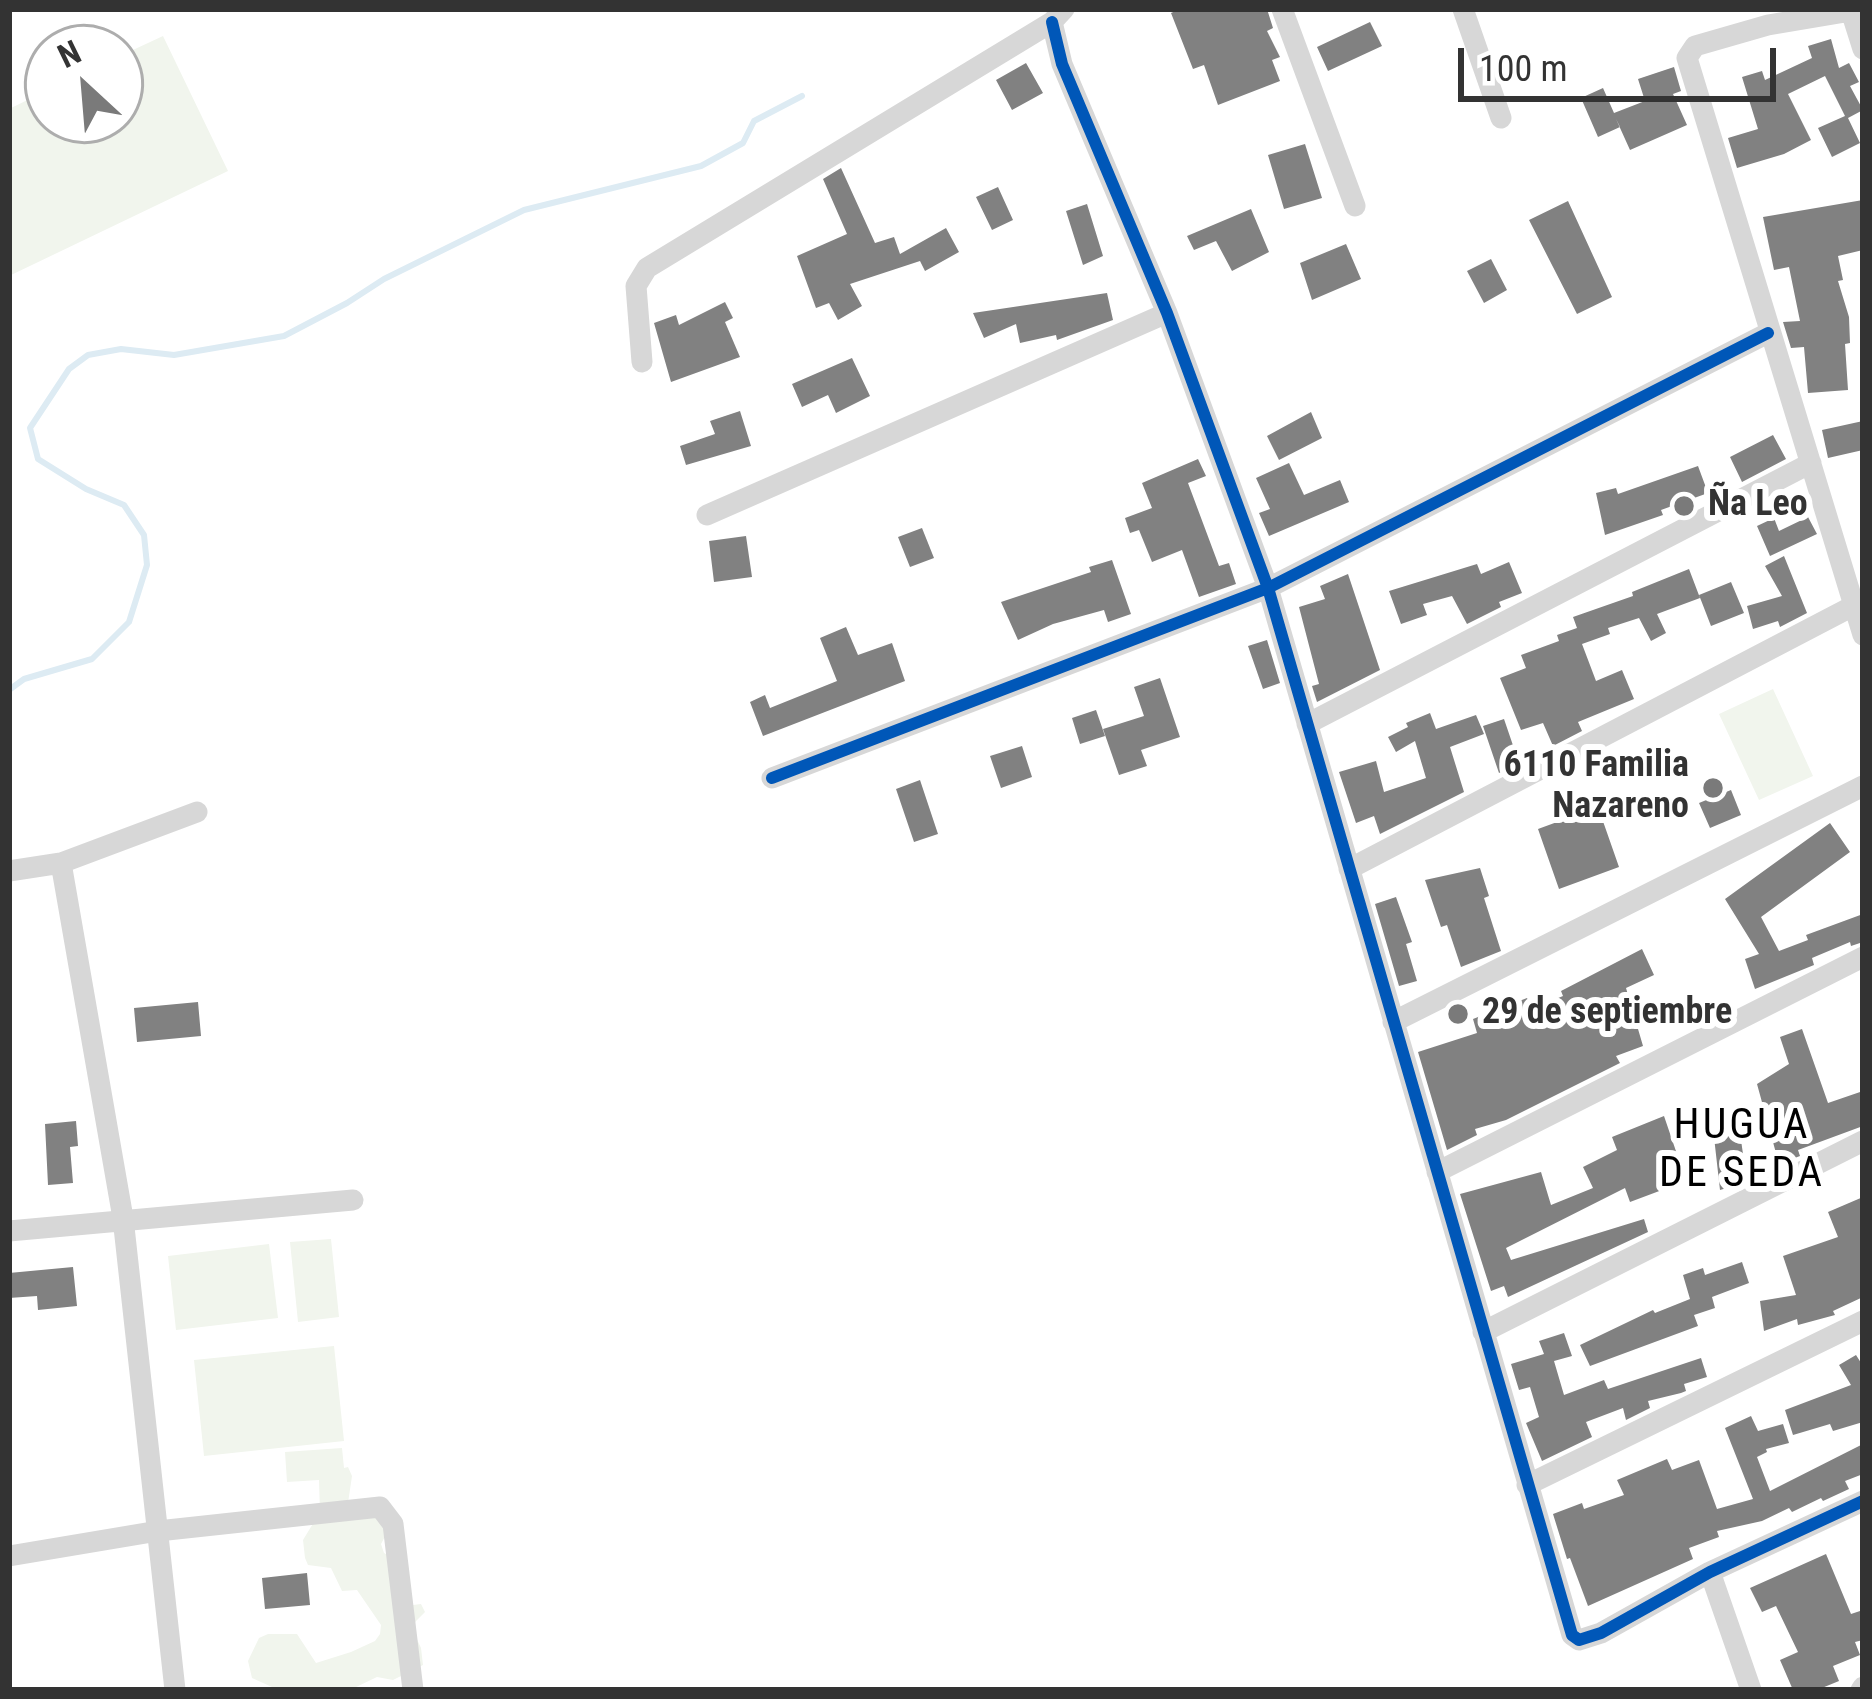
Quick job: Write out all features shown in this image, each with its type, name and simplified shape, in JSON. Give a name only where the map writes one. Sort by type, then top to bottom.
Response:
[{"type":"street","points":[[1282,9],[1355,206]]},
{"type":"street","points":[[1463,9],[1501,118]]},
{"type":"street","points":[[1348,868],[1860,623],[1687,66],[1688,52],[1695,46],[1772,17],[1857,10],[1863,49]]},
{"type":"street","points":[[643,362],[636,286],[647,268],[1058,15],[1062,64],[1167,313],[1268,588],[1568,1627],[1579,1640],[1601,1633],[1710,1572],[1863,1501]]},
{"type":"street","points":[[707,515],[1167,313]]},
{"type":"street","points":[[772,778],[1268,588],[1768,332]]},
{"type":"street","points":[[1307,724],[1811,463]]},
{"type":"street","points":[[1393,1022],[1863,786]]},
{"type":"street","points":[[9,871],[61,863],[197,812]]},
{"type":"street","points":[[61,863],[123,1218],[175,1690]]},
{"type":"street","points":[[1437,1172],[1863,957]]},
{"type":"street","points":[[1483,1332],[1863,1141]]},
{"type":"street","points":[[9,1232],[353,1200]]},
{"type":"street","points":[[1527,1485],[1863,1322]]},
{"type":"street","points":[[9,1556],[158,1531],[380,1507],[393,1524],[413,1690]]},
{"type":"street","points":[[1710,1572],[1751,1690]]},
{"type":"shaded area","points":[[163,36],[228,171],[9,276],[9,109],[24,102],[24,144],[144,144],[144,45]]},
{"type":"shaded area","points":[[1773,689],[1813,776],[1759,800],[1719,714]]},
{"type":"shaded area","points":[[331,1239],[339,1317],[298,1322],[290,1242]]},
{"type":"shaded area","points":[[269,1244],[278,1318],[176,1330],[168,1256]]},
{"type":"shaded area","points":[[334,1346],[344,1441],[204,1456],[194,1360]]},
{"type":"shaded area","points":[[342,1448],[344,1468],[352,1476],[348,1503],[372,1510],[388,1531],[381,1544],[392,1557],[405,1606],[421,1604],[425,1612],[413,1631],[423,1665],[393,1680],[377,1677],[354,1688],[270,1690],[272,1687],[252,1678],[248,1661],[259,1638],[297,1634],[316,1663],[351,1652],[380,1634],[381,1625],[357,1590],[342,1591],[331,1568],[308,1565],[305,1558],[303,1540],[320,1512],[319,1480],[287,1482],[285,1452]]},
{"type":"building","points":[[1180,9],[1267,9],[1273,28],[1267,31],[1280,57],[1272,60],[1280,81],[1218,105],[1204,65],[1193,69],[1171,13]]},
{"type":"building","points":[[1370,22],[1382,46],[1328,71],[1317,47]]},
{"type":"building","points":[[1831,39],[1839,68],[1849,63],[1859,82],[1850,86],[1863,110],[1848,118],[1860,143],[1832,157],[1818,128],[1845,116],[1825,76],[1788,94],[1811,140],[1737,168],[1728,138],[1758,129],[1742,77],[1762,71],[1765,80],[1812,58],[1808,46]]},
{"type":"building","points":[[1026,63],[1043,93],[1012,110],[996,80]]},
{"type":"building","points":[[1674,67],[1681,91],[1673,94],[1687,125],[1630,150],[1620,127],[1598,137],[1581,98],[1603,88],[1614,113],[1645,101],[1638,79]]},
{"type":"building","points":[[1305,144],[1322,198],[1284,209],[1268,155]]},
{"type":"building","points":[[841,168],[875,243],[894,237],[900,254],[946,228],[959,252],[925,271],[920,261],[850,284],[862,306],[838,320],[829,303],[816,308],[797,256],[847,234],[823,179]]},
{"type":"building","points":[[998,187],[1013,220],[992,230],[976,197]]},
{"type":"building","points":[[1863,200],[1863,250],[1838,256],[1843,280],[1838,281],[1849,317],[1850,343],[1845,344],[1848,390],[1808,393],[1804,347],[1791,348],[1783,322],[1800,321],[1789,267],[1774,270],[1763,217]]},
{"type":"building","points":[[1568,201],[1612,297],[1577,314],[1529,220]]},
{"type":"building","points":[[1087,204],[1103,256],[1083,265],[1066,211]]},
{"type":"building","points":[[1251,209],[1269,252],[1232,271],[1216,241],[1194,250],[1187,236]]},
{"type":"building","points":[[1346,244],[1361,279],[1312,300],[1300,263]]},
{"type":"building","points":[[1491,259],[1507,290],[1484,303],[1467,271]]},
{"type":"building","points":[[1107,293],[1113,320],[1057,340],[1056,335],[1020,343],[1016,324],[984,338],[973,313]]},
{"type":"building","points":[[725,302],[733,318],[725,322],[740,357],[671,382],[654,323],[676,315],[679,325]]},
{"type":"building","points":[[852,358],[870,396],[836,413],[828,395],[802,407],[792,384]]},
{"type":"building","points":[[740,411],[751,446],[686,465],[680,446],[715,434],[710,421]]},
{"type":"building","points":[[1311,412],[1322,438],[1279,460],[1267,436]]},
{"type":"building","points":[[1863,421],[1863,450],[1828,458],[1822,430]]},
{"type":"building","points":[[1773,435],[1786,459],[1742,482],[1730,457]]},
{"type":"building","points":[[1198,459],[1206,476],[1188,483],[1219,566],[1229,563],[1236,584],[1199,597],[1182,550],[1152,562],[1139,530],[1130,533],[1125,518],[1152,508],[1142,483]]},
{"type":"building","points":[[1289,463],[1304,495],[1340,480],[1349,502],[1269,536],[1259,513],[1270,509],[1256,478]]},
{"type":"building","points":[[1698,466],[1708,493],[1605,535],[1596,493],[1616,488],[1618,494]]},
{"type":"building","points":[[1808,517],[1817,534],[1770,556],[1757,526],[1774,518],[1779,531]]},
{"type":"building","points":[[922,528],[934,558],[910,567],[898,537]]},
{"type":"building","points":[[746,536],[752,577],[714,582],[709,541]]},
{"type":"building","points":[[1784,556],[1807,613],[1780,627],[1778,621],[1753,629],[1747,606],[1782,596],[1765,566]]},
{"type":"building","points":[[1112,560],[1131,614],[1108,622],[1104,610],[1018,640],[1001,602],[1091,572],[1089,567]]},
{"type":"building","points":[[1509,562],[1522,593],[1499,602],[1501,607],[1467,624],[1452,596],[1423,604],[1427,615],[1401,624],[1389,591],[1477,564],[1481,574]]},
{"type":"building","points":[[1689,569],[1700,598],[1657,614],[1666,633],[1651,641],[1639,618],[1608,628],[1610,634],[1582,644],[1596,681],[1622,670],[1634,699],[1578,722],[1582,731],[1553,746],[1543,723],[1521,730],[1500,678],[1526,668],[1521,655],[1559,641],[1557,635],[1577,628],[1573,617]]},
{"type":"building","points":[[1348,574],[1380,670],[1317,702],[1312,686],[1319,684],[1299,607],[1325,599],[1320,586]]},
{"type":"building","points":[[1731,582],[1744,613],[1711,626],[1699,595]]},
{"type":"building","points":[[846,627],[858,655],[892,643],[905,681],[763,736],[750,702],[765,695],[770,708],[837,681],[820,638]]},
{"type":"building","points":[[1267,640],[1280,683],[1263,689],[1248,646]]},
{"type":"building","points":[[1160,678],[1180,737],[1141,750],[1147,766],[1119,775],[1103,729],[1144,716],[1134,687]]},
{"type":"building","points":[[1096,710],[1105,736],[1080,744],[1072,718]]},
{"type":"building","points":[[1430,713],[1436,729],[1476,715],[1484,734],[1450,747],[1464,792],[1380,834],[1374,816],[1356,823],[1339,772],[1376,761],[1384,792],[1426,778],[1415,741],[1396,752],[1388,737]]},
{"type":"building","points":[[1504,719],[1519,763],[1499,773],[1483,726]]},
{"type":"building","points":[[1022,746],[1032,777],[1001,788],[990,756]]},
{"type":"building","points":[[920,780],[938,834],[914,842],[896,789]]},
{"type":"building","points":[[1731,790],[1741,815],[1710,828],[1699,803]]},
{"type":"building","points":[[1598,807],[1619,867],[1559,889],[1538,829]]},
{"type":"building","points":[[1830,823],[1850,852],[1761,917],[1779,951],[1808,940],[1806,935],[1863,914],[1863,942],[1851,946],[1850,942],[1812,958],[1814,965],[1755,989],[1745,959],[1759,954],[1725,899]]},
{"type":"building","points":[[1480,868],[1501,951],[1461,967],[1425,880]]},
{"type":"building","points":[[1396,897],[1412,942],[1406,944],[1417,981],[1399,986],[1375,904]]},
{"type":"building","points":[[1642,949],[1654,975],[1626,988],[1643,1046],[1616,1056],[1620,1063],[1506,1120],[1475,1129],[1477,1135],[1447,1150],[1418,1052],[1477,1033],[1473,1019],[1527,998],[1532,1009],[1563,996],[1561,991]]},
{"type":"building","points":[[198,1002],[201,1036],[137,1042],[134,1008]]},
{"type":"building","points":[[1802,1029],[1828,1103],[1863,1091],[1863,1126],[1798,1150],[1800,1156],[1779,1164],[1757,1084],[1789,1064],[1780,1037]]},
{"type":"building","points":[[1664,1116],[1680,1163],[1672,1166],[1678,1184],[1630,1202],[1625,1188],[1506,1248],[1511,1260],[1644,1219],[1648,1232],[1508,1297],[1504,1286],[1491,1291],[1460,1194],[1541,1172],[1551,1205],[1593,1188],[1583,1167],[1617,1150],[1612,1137]]},
{"type":"building","points":[[76,1121],[78,1146],[70,1147],[73,1183],[48,1185],[45,1124]]},
{"type":"building","points":[[1740,1133],[1747,1182],[1720,1190],[1714,1137]]},
{"type":"building","points":[[1863,1197],[1863,1297],[1833,1311],[1835,1315],[1798,1325],[1797,1319],[1764,1331],[1760,1301],[1796,1295],[1783,1256],[1838,1237],[1828,1212]]},
{"type":"building","points":[[1742,1262],[1749,1283],[1712,1297],[1715,1308],[1694,1315],[1698,1326],[1590,1366],[1580,1345],[1653,1310],[1690,1299],[1683,1275],[1703,1268],[1705,1275]]},
{"type":"building","points":[[73,1267],[77,1306],[38,1310],[37,1296],[9,1298],[9,1273]]},
{"type":"building","points":[[1564,1333],[1572,1356],[1554,1361],[1564,1395],[1604,1380],[1608,1389],[1701,1358],[1707,1377],[1684,1384],[1686,1391],[1648,1401],[1650,1408],[1626,1420],[1623,1408],[1586,1422],[1592,1437],[1542,1461],[1526,1423],[1539,1417],[1530,1387],[1519,1390],[1511,1364],[1544,1354],[1539,1341]]},
{"type":"building","points":[[1856,1355],[1863,1366],[1863,1422],[1833,1431],[1830,1424],[1793,1435],[1785,1410],[1851,1385],[1839,1365]]},
{"type":"building","points":[[1751,1416],[1758,1431],[1783,1424],[1789,1443],[1766,1449],[1757,1457],[1770,1491],[1863,1444],[1863,1474],[1845,1481],[1849,1489],[1823,1501],[1717,1531],[1719,1537],[1689,1548],[1693,1559],[1588,1606],[1553,1514],[1624,1495],[1617,1480],[1667,1459],[1672,1470],[1699,1460],[1717,1509],[1753,1499],[1725,1428]]},
{"type":"building","points":[[1826,1554],[1851,1614],[1863,1610],[1863,1640],[1855,1642],[1860,1655],[1833,1666],[1839,1681],[1817,1690],[1793,1690],[1780,1660],[1798,1652],[1776,1606],[1762,1612],[1750,1588]]},
{"type":"building","points":[[307,1573],[310,1605],[265,1609],[262,1578]]},
{"type":"waterway","points":[[9,690],[24,679],[92,659],[129,622],[147,565],[144,535],[124,505],[86,489],[38,459],[30,428],[69,369],[88,355],[121,349],[174,355],[284,336],[384,279],[524,210],[701,166],[743,143],[754,121],[802,96]]},
{"type":"cycle path","points":[[1052,22],[1062,64],[1167,313],[1268,588],[1572,1635],[1579,1640],[1601,1633],[1710,1572],[1863,1501]]},
{"type":"cycle path","points":[[772,778],[1268,588],[1768,333]]},
{"type":"place","name":"Ña Leo","points":[[1684,506]]},
{"type":"place","name":"6110 Familia Nazareno","points":[[1713,788]]},
{"type":"place","name":"29 de septiembre","points":[[1458,1014]]},
{"type":"district","name":"HUGUA DE SEDA","points":[[1742,1151]]}]
